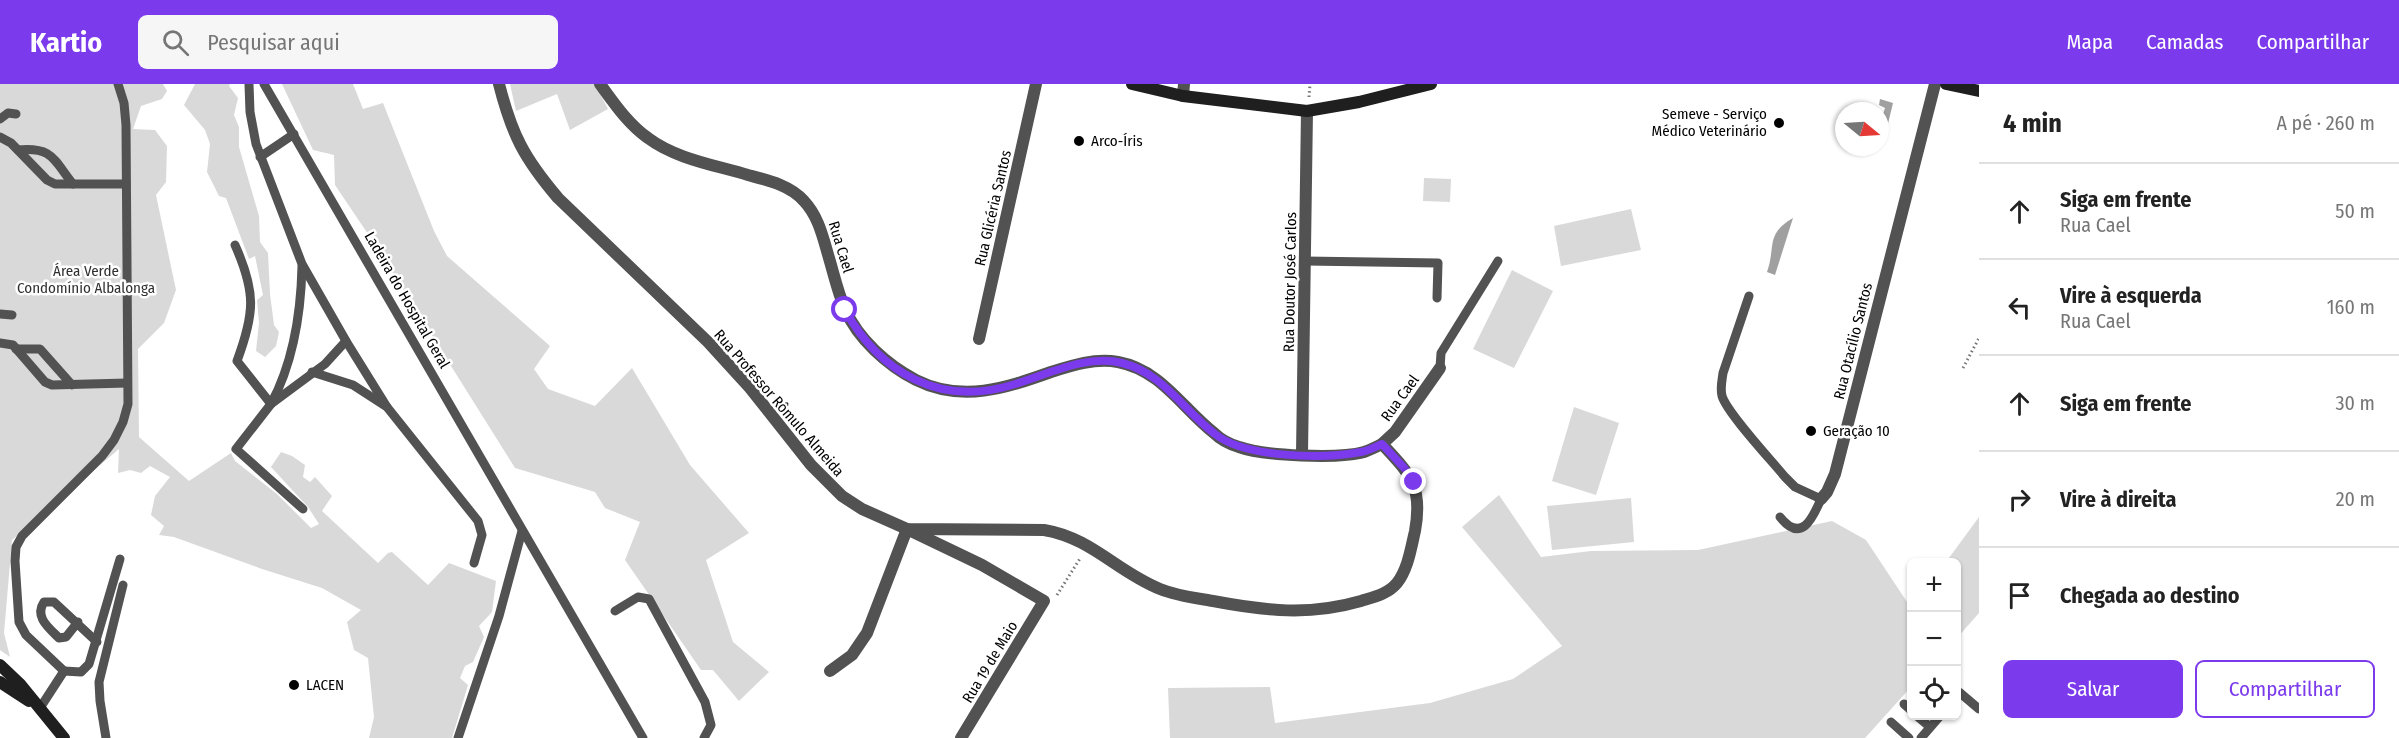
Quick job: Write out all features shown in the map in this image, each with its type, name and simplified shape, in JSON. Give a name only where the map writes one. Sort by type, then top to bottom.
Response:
[{"type":"street","name":"Rua Professor Rômulo Almeida","points":[[499,84],[508,121],[515,138],[539,176],[558,198],[708,342],[750,388],[811,465],[842,496],[862,510],[907,529],[1044,530],[1060,533],[1088,545],[1157,588],[1186,597],[1270,610],[1301,612],[1348,605],[1380,596],[1397,583],[1411,550],[1418,513],[1418,495],[1414,482],[1406,470],[1382,444]]},
{"type":"street","name":"Rua Cael","points":[[600,84],[631,124],[649,139],[693,159],[781,185],[795,192],[815,215],[845,310],[854,326],[880,355],[914,379],[934,388],[966,393],[1010,386],[1080,363],[1106,361],[1119,363],[1133,366],[1165,385],[1199,420],[1226,442],[1256,452],[1302,454]]},
{"type":"street","name":"Rua Glicéria Santos","points":[[979,339],[1036,84]]},
{"type":"street","points":[[1131,84],[1184,90],[1307,111],[1359,102],[1431,84]]},
{"type":"street","name":"Rua Otacílio Santos","points":[[1821,499],[1827,492],[1834,474],[1935,84]]},
{"type":"street","points":[[1946,84],[1979,91]]},
{"type":"street","name":"Rua Doutor José Carlos","points":[[1302,454],[1307,111]]},
{"type":"street","name":"Rua Cael","points":[[1382,444],[1395,432],[1440,368]]},
{"type":"street","points":[[1302,454],[1340,455],[1364,452],[1382,444]]},
{"type":"street","points":[[830,671],[852,655],[867,633],[907,529],[982,565],[1044,601]]},
{"type":"street","name":"Rua 19 de Maio","points":[[961,738],[1044,601]]},
{"type":"street","points":[[0,665],[64,738]]},
{"type":"street","points":[[0,682],[40,708]]},
{"type":"lane","points":[[118,84],[124,103],[126,125],[128,404],[123,422],[114,440],[102,456],[22,536],[16,548],[19,622],[26,635],[64,671],[81,672],[89,664],[120,559]]},
{"type":"lane","points":[[249,84],[253,133],[260,157],[302,264],[387,407],[478,521],[482,535],[474,563]]},
{"type":"lane","name":"Ladeira do Hospital Geral","points":[[264,84],[643,738]]},
{"type":"lane","points":[[0,118],[8,113],[16,114]]},
{"type":"lane","points":[[260,157],[294,134]]},
{"type":"lane","points":[[0,137],[11,143],[46,180],[55,184],[126,184]]},
{"type":"lane","points":[[18,150],[35,149],[47,153],[73,184]]},
{"type":"lane","points":[[234,244],[249,281],[251,311],[248,332],[237,361],[271,404]]},
{"type":"lane","points":[[1305,261],[1438,263],[1437,298]]},
{"type":"lane","points":[[1440,368],[1441,353],[1498,261]]},
{"type":"lane","points":[[302,264],[302,285],[293,339],[282,381],[271,404],[236,449],[303,509]]},
{"type":"lane","points":[[1749,296],[1723,373],[1721,386],[1723,398],[1730,411],[1790,482],[1795,487],[1821,499],[1809,523],[1802,528],[1794,529],[1787,526],[1780,517]]},
{"type":"lane","points":[[0,314],[12,315]]},
{"type":"lane","points":[[271,404],[336,353],[346,341]]},
{"type":"lane","points":[[0,343],[13,345],[45,382],[52,385],[127,383]]},
{"type":"lane","points":[[16,349],[40,349],[72,385]]},
{"type":"lane","points":[[312,372],[352,385],[387,407]]},
{"type":"lane","points":[[458,738],[499,616],[522,531]]},
{"type":"lane","points":[[106,738],[99,682],[123,585]]},
{"type":"lane","points":[[615,611],[638,597],[649,599],[705,702],[711,725],[704,738]]},
{"type":"lane","points":[[78,622],[97,642]]},
{"type":"lane","points":[[40,708],[64,671]]},
{"type":"lane","points":[[1961,694],[1979,709]]},
{"type":"lane","points":[[1922,720],[1930,727]]},
{"type":"lane","points":[[1921,738],[1936,720]]},
{"type":"lane","points":[[1891,722],[1909,738]]},
{"type":"path","points":[[1963,368],[1979,338]]},
{"type":"path","points":[[1044,601],[1056,596],[1088,545]]},
{"type":"green space","name":"Área Verde Condomínio Albalonga","points":[[0,84],[163,84],[167,91],[162,99],[141,106],[133,129],[155,130],[167,146],[166,182],[156,195],[176,290],[164,323],[138,349],[139,437],[189,481],[231,453],[235,461],[277,494],[311,528],[319,524],[308,507],[271,467],[281,452],[292,456],[305,465],[303,477],[310,482],[315,477],[332,496],[322,511],[378,563],[392,552],[428,585],[449,563],[496,581],[492,612],[479,626],[484,637],[473,662],[465,666],[460,678],[468,685],[452,738],[369,738],[374,717],[368,658],[354,650],[347,622],[361,610],[322,588],[174,537],[159,535],[164,526],[151,515],[155,496],[170,477],[150,466],[141,473],[130,470],[118,473],[119,449],[12,540],[4,633],[10,657],[0,650]]},
{"type":"green space","points":[[195,84],[230,84],[229,86],[238,98],[234,115],[239,127],[239,147],[259,216],[260,242],[268,253],[274,325],[279,332],[276,346],[265,357],[256,351],[259,323],[257,300],[263,295],[255,256],[249,259],[226,198],[219,196],[207,172],[210,144],[205,130],[184,105]]},
{"type":"green space","points":[[282,84],[353,84],[363,109],[383,103],[434,231],[447,256],[550,346],[534,369],[548,389],[595,406],[632,368],[690,465],[749,533],[706,560],[733,642],[769,672],[739,701],[713,670],[701,670],[625,560],[640,522],[605,508],[595,492],[515,468],[335,185],[334,155],[313,150]]},
{"type":"green space","points":[[510,84],[595,84],[608,109],[570,130],[557,94],[516,111]]},
{"type":"green space","points":[[1424,178],[1451,179],[1450,202],[1423,201]]},
{"type":"green space","points":[[1631,209],[1641,250],[1561,266],[1554,226]]},
{"type":"green space","points":[[1512,270],[1553,291],[1514,368],[1473,349]]},
{"type":"green space","points":[[1574,407],[1619,423],[1596,495],[1552,481]]},
{"type":"green space","points":[[1499,495],[1541,557],[1591,551],[1698,550],[1832,521],[1866,540],[1907,602],[1907,691],[1865,738],[1170,738],[1168,688],[1270,687],[1275,723],[1430,703],[1513,679],[1562,646],[1462,527]]},
{"type":"green space","points":[[1631,498],[1634,542],[1552,550],[1547,506]]},
{"type":"green space","points":[[1979,517],[1979,613],[1961,633],[1961,558],[1949,558]]},
{"type":"shaded area","points":[[1880,99],[1893,103],[1889,120],[1889,102],[1880,102]]},
{"type":"shaded area","points":[[1793,218],[1775,275],[1767,272],[1775,236],[1784,224]]},
{"type":"place","name":"Semeve - Serviço Médico Veterinário","points":[[1779,123]]},
{"type":"place","name":"Arco-Íris","points":[[1079,141]]},
{"type":"place","name":"Geração 10","points":[[1811,431]]},
{"type":"place","name":"LACEN","points":[[294,685]]},
{"type":"route","points":[[845,310],[854,326],[880,355],[897,369],[934,388],[966,393],[990,391],[1080,363],[1106,361],[1119,363],[1133,366],[1165,385],[1213,433],[1240,448],[1256,452],[1340,455],[1364,452],[1382,444],[1414,482]]}]
